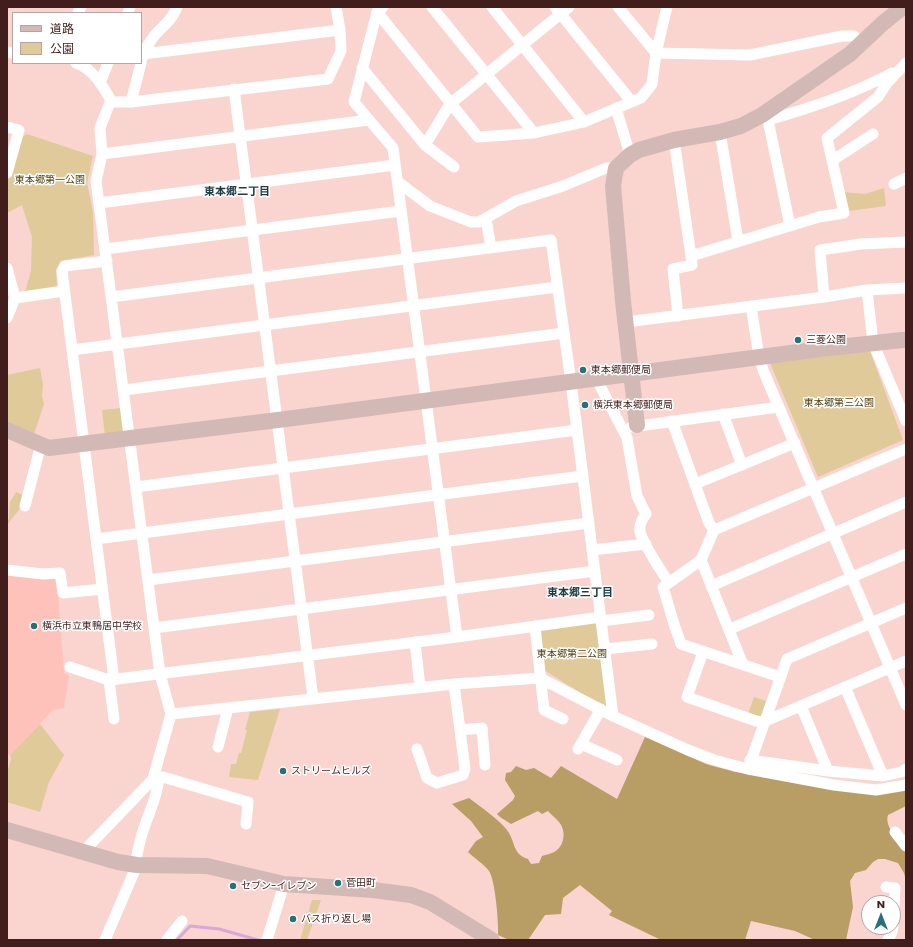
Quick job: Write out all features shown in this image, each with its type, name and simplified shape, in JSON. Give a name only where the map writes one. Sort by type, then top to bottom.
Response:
[{"type":"street","points":[[142,60],[152,38],[174,15],[177,7]]},
{"type":"street","points":[[112,102],[131,102],[328,79],[341,51],[340,30],[336,7]]},
{"type":"street","points":[[432,7],[534,133]]},
{"type":"street","points":[[492,7],[584,122]]},
{"type":"street","points":[[618,7],[656,53],[750,55],[842,36],[854,36],[861,44]]},
{"type":"street","points":[[380,9],[450,104],[478,137],[534,133],[584,122],[641,98],[652,84],[656,53],[667,7]]},
{"type":"street","points":[[380,9],[362,68],[354,102],[393,148],[457,637]]},
{"type":"street","points":[[425,145],[450,104],[522,46],[561,9],[631,101]]},
{"type":"street","points":[[765,117],[850,54],[895,10]]},
{"type":"street","points":[[142,60],[340,30]]},
{"type":"street","points":[[79,64],[94,74],[112,102]]},
{"type":"street","points":[[100,83],[108,64]]},
{"type":"street","points":[[131,102],[141,64]]},
{"type":"street","points":[[669,583],[640,531],[641,521],[646,514],[637,496],[627,438],[630,427],[632,373],[613,186],[616,168],[630,155],[639,150],[674,140],[720,132],[765,117],[812,107],[877,81],[903,66]]},
{"type":"street","points":[[691,256],[818,218],[844,213],[827,138],[878,97],[886,83],[903,66]]},
{"type":"street","points":[[362,68],[425,145],[454,167]]},
{"type":"street","points":[[234,89],[313,698]]},
{"type":"street","points":[[105,940],[136,865],[142,834],[156,796],[156,779],[171,714],[160,674],[96,181],[102,154],[100,128],[109,105],[112,102]]},
{"type":"street","points":[[616,108],[630,155]]},
{"type":"street","points":[[765,117],[790,226]]},
{"type":"street","points":[[102,154],[369,120]]},
{"type":"street","points":[[7,127],[19,130],[7,172]]},
{"type":"street","points":[[720,132],[738,241]]},
{"type":"street","points":[[833,160],[873,134]]},
{"type":"street","points":[[674,140],[692,265],[673,269],[678,316]]},
{"type":"street","points":[[99,203],[395,165]]},
{"type":"street","points":[[398,182],[430,206],[471,222],[479,222],[516,201],[563,186],[606,168],[616,168]]},
{"type":"street","points":[[894,184],[906,178]]},
{"type":"street","points":[[105,249],[401,211]]},
{"type":"street","points":[[486,219],[491,248]]},
{"type":"street","points":[[111,296],[551,240],[571,382],[613,716]]},
{"type":"street","points":[[824,297],[820,250],[861,244],[906,242]]},
{"type":"street","points":[[107,261],[65,266],[62,271],[102,589],[112,680],[114,719]]},
{"type":"street","points":[[7,268],[14,298],[7,318]]},
{"type":"street","points":[[72,350],[558,287]]},
{"type":"street","points":[[626,322],[824,297],[867,290],[906,288]]},
{"type":"street","points":[[867,290],[873,343],[906,421]]},
{"type":"street","points":[[14,298],[64,291]]},
{"type":"street","points":[[751,306],[758,357],[906,705]]},
{"type":"street","points":[[124,390],[564,333]]},
{"type":"street","points":[[7,430],[49,448],[426,401],[758,357],[906,340]]},
{"type":"street","points":[[596,378],[630,427]]},
{"type":"street","points":[[630,427],[779,407]]},
{"type":"street","points":[[723,414],[742,465]]},
{"type":"street","points":[[672,421],[709,523],[714,530]]},
{"type":"street","points":[[136,487],[577,430]]},
{"type":"street","points":[[695,484],[795,443]]},
{"type":"street","points":[[25,506],[42,444]]},
{"type":"street","points":[[780,677],[682,644],[674,624],[664,587],[701,560],[714,530],[906,449]]},
{"type":"street","points":[[96,539],[583,476]]},
{"type":"street","points":[[711,586],[906,502]]},
{"type":"street","points":[[148,580],[589,523]]},
{"type":"street","points":[[592,550],[646,544]]},
{"type":"street","points":[[730,629],[906,554]]},
{"type":"street","points":[[701,560],[744,665]]},
{"type":"street","points":[[7,570],[43,574],[60,573],[63,593],[102,589]]},
{"type":"street","points":[[154,628],[595,570]]},
{"type":"street","points":[[749,764],[787,659],[906,608]]},
{"type":"street","points":[[70,667],[112,680],[535,626],[649,615]]},
{"type":"street","points":[[535,626],[544,710],[562,719]]},
{"type":"street","points":[[415,642],[420,687]]},
{"type":"street","points":[[605,649],[652,644]]},
{"type":"street","points":[[704,652],[687,697],[756,721],[763,722],[906,661]]},
{"type":"street","points":[[171,714],[420,687],[540,678],[613,716],[714,760],[883,776],[901,772],[906,769]]},
{"type":"street","points":[[422,755],[427,778],[437,783],[463,775],[465,769],[454,684]]},
{"type":"street","points":[[845,687],[883,776]]},
{"type":"street","points":[[801,706],[828,771]]},
{"type":"street","points":[[218,747],[228,708]]},
{"type":"street","points":[[601,709],[580,747],[617,760]]},
{"type":"street","points":[[460,730],[482,728],[485,765]]},
{"type":"street","points":[[749,764],[834,785],[880,789],[906,785]]},
{"type":"street","points":[[83,852],[156,779],[163,777],[248,802],[246,824]]},
{"type":"street","points":[[7,830],[118,862],[136,865],[207,866],[284,884],[373,890],[411,895],[430,902],[452,914],[489,939]]},
{"type":"street","points":[[896,832],[906,846]]},
{"type":"street","points":[[267,940],[284,884]]},
{"type":"street","points":[[886,887],[895,888],[895,895]]},
{"type":"street","points":[[168,940],[182,921]]},
{"type":"shaded area","name":"横浜市立東鴨居中学校","points":[[7,574],[57,579],[64,673],[69,676],[64,708],[53,710],[10,755],[7,755]]},
{"type":"shaded area","points":[[645,737],[706,764],[735,772],[838,789],[906,789],[906,806],[888,815],[887,820],[890,829],[906,853],[906,881],[904,873],[898,863],[885,859],[878,859],[866,870],[855,873],[850,881],[853,907],[846,940],[815,940],[795,931],[751,921],[745,940],[661,940],[609,915],[612,911],[580,885],[563,898],[561,914],[545,915],[528,940],[509,940],[498,935],[496,902],[491,876],[487,868],[468,852],[476,841],[483,837],[471,821],[452,804],[469,798],[494,817],[507,830],[519,854],[528,859],[531,864],[539,863],[542,856],[555,852],[559,848],[564,837],[563,829],[559,822],[548,811],[542,814],[538,811],[511,824],[500,817],[497,814],[513,800],[515,796],[505,780],[506,773],[511,772],[516,766],[526,770],[534,768],[551,778],[561,766],[617,799]]},
{"type":"green space","name":"東本郷第一公園","points":[[27,134],[93,156],[87,183],[93,212],[94,255],[60,261],[56,270],[57,289],[25,292],[31,271],[32,237],[22,205],[7,213],[7,184],[20,138]]},
{"type":"green space","points":[[884,188],[886,206],[849,211],[843,192],[865,194]]},
{"type":"green space","name":"東本郷第三公園","points":[[870,351],[903,440],[818,477],[770,363]]},
{"type":"green space","points":[[40,368],[44,404],[34,434],[7,424],[7,375]]},
{"type":"green space","points":[[122,408],[125,431],[105,436],[102,410]]},
{"type":"green space","points":[[16,492],[25,496],[21,507],[7,525],[10,502]]},
{"type":"green space","name":"東本郷第二公園","points":[[598,621],[608,710],[544,670],[538,629]]},
{"type":"green space","points":[[754,697],[766,701],[760,719],[748,714]]},
{"type":"green space","points":[[280,709],[258,780],[229,777],[231,764],[236,764],[239,753],[241,753],[250,712]]},
{"type":"green space","points":[[40,724],[64,755],[49,782],[40,812],[7,802],[7,773],[11,759],[10,755]]},
{"type":"green space","points":[[312,900],[321,900],[307,940],[300,940]]},
{"type":"waterway","points":[[177,940],[190,926],[219,929],[258,940]]},
{"type":"place","name":"三菱公園","points":[[798,340]]},
{"type":"place","name":"東本郷郵便局","points":[[583,370]]},
{"type":"place","name":"横浜東本郷郵便局","points":[[585,405]]},
{"type":"place","name":"横浜市立東鴨居中学校","points":[[34,626]]},
{"type":"place","name":"ストリームヒルズ","points":[[283,771]]},
{"type":"place","name":"菅田町","points":[[338,883]]},
{"type":"place","name":"セブン-イレブン","points":[[233,886]]},
{"type":"place","name":"バス折り返し場","points":[[293,919]]},
{"type":"district","name":"東本郷二丁目","points":[[237,192]]},
{"type":"district","name":"東本郷三丁目","points":[[580,593]]}]
